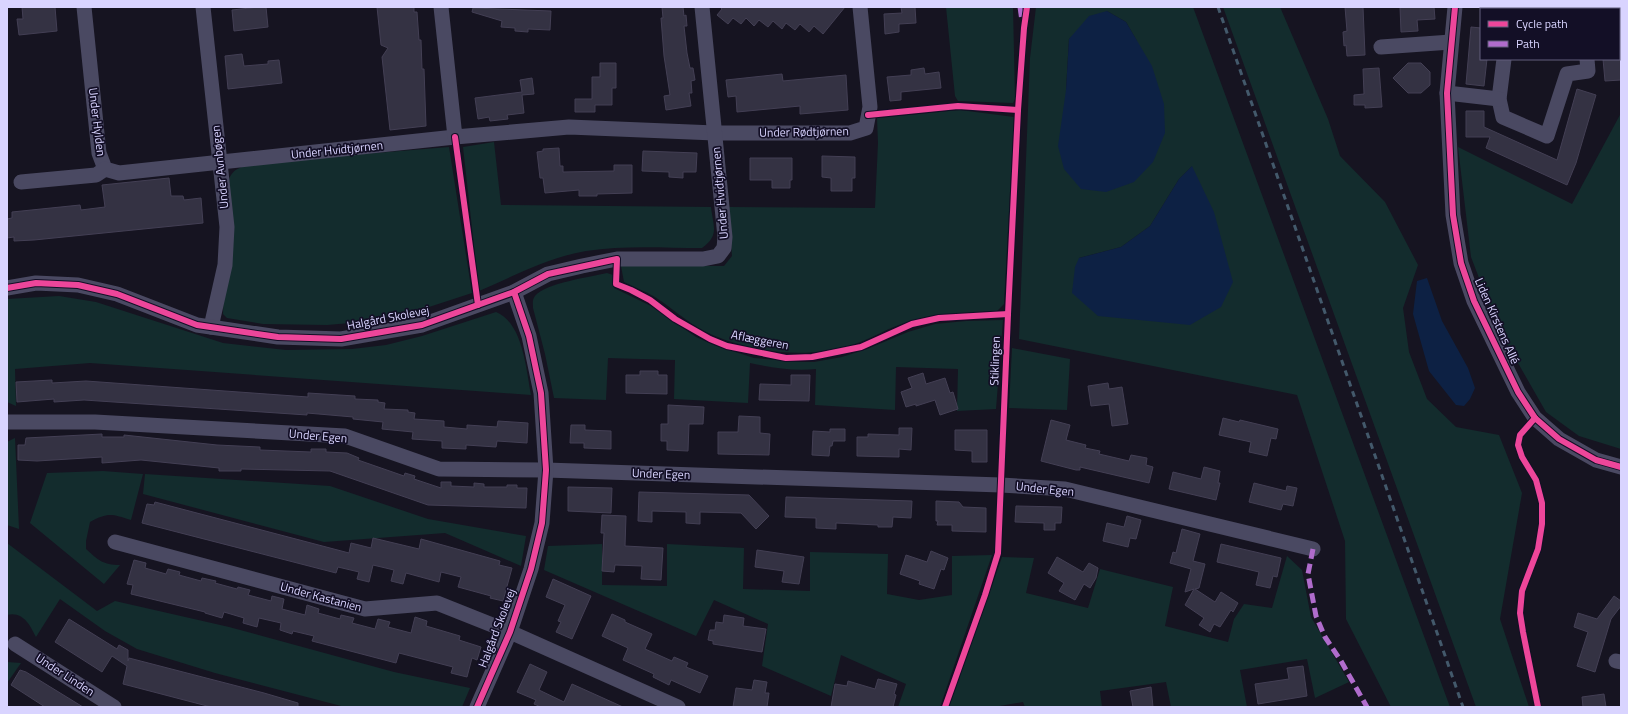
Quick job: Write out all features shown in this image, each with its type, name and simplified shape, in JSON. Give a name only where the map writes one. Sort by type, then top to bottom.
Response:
[{"type":"street","name":"Under Hylden","points":[[84,7],[100,153],[105,169],[119,173],[220,162]]},
{"type":"street","name":"Under Avnbøgen","points":[[203,7],[226,227],[225,258],[218,300],[211,327]]},
{"type":"street","points":[[441,7],[454,137]]},
{"type":"street","name":"Under Hvidtjørnen","points":[[514,292],[548,274],[617,258],[703,259],[718,256],[724,248],[725,236],[702,7]]},
{"type":"street","name":"Under Rødtjørnen","points":[[715,133],[850,133],[866,128],[870,107],[860,7]]},
{"type":"street","name":"Liden Kirstens Allé","points":[[1454,7],[1447,93],[1453,215],[1461,263],[1474,301],[1518,392],[1535,418],[1558,439],[1596,460],[1621,467]]},
{"type":"street","points":[[1381,47],[1451,42]]},
{"type":"street","points":[[1504,60],[1499,99],[1503,117],[1547,136],[1567,74],[1588,71],[1587,60]]},
{"type":"street","points":[[1447,93],[1499,99]]},
{"type":"street","name":"Under Hvidtjørnen","points":[[220,162],[454,137],[569,127],[715,133]]},
{"type":"street","points":[[21,182],[96,175],[105,169]]},
{"type":"street","name":"Halgård Skolevej","points":[[7,288],[36,283],[78,286],[117,294],[197,325],[278,337],[341,339],[422,325],[514,292],[529,336],[541,393],[546,470],[542,522],[531,569],[510,632],[477,707]]},
{"type":"street","name":"Under Egen","points":[[7,422],[94,422],[345,436],[439,469],[546,470],[1001,485],[1065,489],[1314,549]]},
{"type":"street","name":"Under Kastanien","points":[[115,542],[365,609],[437,603],[510,632],[678,707]]},
{"type":"street","name":"Under Linden","points":[[15,644],[114,707]]},
{"type":"green space","points":[[946,7],[1013,7],[1015,99],[1013,103],[958,101],[955,96]]},
{"type":"green space","points":[[1036,7],[1193,7],[1450,707],[1391,707],[1346,619],[1345,541],[1297,395],[1019,339],[1030,58]],"holes":[[[1107,11],[1126,22],[1137,41],[1066,90],[1069,39]],[[1192,166],[1098,316],[1079,258],[1121,247],[1150,226],[1179,179]]]},
{"type":"green space","points":[[1223,7],[1280,7],[1328,119],[1340,156],[1385,202],[1418,265],[1403,308],[1409,352],[1427,399],[1456,427],[1499,435],[1522,493],[1500,619],[1529,707],[1476,707]]},
{"type":"green space","points":[[960,110],[1014,117],[1004,304],[997,311],[952,314],[919,319],[901,324],[862,342],[838,349],[803,353],[785,352],[749,347],[715,336],[691,323],[655,297],[624,282],[621,266],[724,266],[732,256],[728,207],[875,208],[878,143],[877,118]]},
{"type":"green space","points":[[1621,113],[1621,449],[1579,436],[1546,412],[1499,330],[1471,257],[1458,147],[1572,204]]},
{"type":"green space","points":[[494,142],[501,205],[711,207],[714,230],[711,239],[702,248],[615,248],[572,254],[545,262],[479,291],[463,147]]},
{"type":"green space","points":[[449,147],[472,293],[429,307],[373,321],[327,325],[263,324],[227,318],[223,314],[227,186],[233,172],[253,163]]},
{"type":"green space","points":[[607,273],[613,275],[614,288],[651,306],[696,337],[714,345],[754,358],[814,362],[842,357],[867,349],[908,332],[935,324],[1003,320],[996,409],[957,411],[958,369],[896,367],[895,410],[815,405],[816,369],[783,369],[750,363],[748,403],[674,399],[675,360],[608,358],[606,400],[554,398],[545,354],[533,308],[534,298],[540,291],[548,287]]},
{"type":"green space","points":[[59,296],[96,302],[223,343],[286,350],[352,349],[386,345],[422,336],[496,312],[505,318],[518,336],[525,360],[531,395],[90,363],[15,369],[16,406],[7,402],[7,299]]},
{"type":"green space","points":[[1012,348],[1070,359],[1067,410],[1009,408]]},
{"type":"green space","points":[[15,438],[19,529],[7,525],[7,442]]},
{"type":"green space","points":[[103,471],[143,474],[131,520],[119,516],[106,515],[90,522],[86,549],[105,563],[120,565],[104,584],[30,523],[47,473]]},
{"type":"green space","points":[[145,474],[330,486],[428,519],[526,536],[521,566],[445,533],[324,542],[143,494]]},
{"type":"green space","points":[[7,543],[97,611],[115,601],[229,627],[394,672],[470,688],[462,707],[345,707],[215,673],[137,649],[105,631],[60,599],[36,637],[22,617],[13,614],[7,615]]},
{"type":"green space","points":[[602,544],[602,585],[667,586],[667,544],[744,548],[743,589],[810,591],[810,552],[888,554],[887,594],[919,600],[952,595],[952,556],[992,555],[940,707],[898,707],[906,684],[841,655],[831,696],[762,666],[768,624],[714,600],[696,636],[544,570],[548,546]]},
{"type":"green space","points":[[1287,556],[1302,570],[1311,617],[1349,682],[1315,698],[1307,659],[1240,670],[1247,707],[1171,707],[1166,682],[1100,691],[1102,707],[1025,707],[1023,702],[994,707],[949,707],[1002,557],[1034,558],[1026,593],[1088,608],[1100,569],[1173,587],[1165,626],[1228,642],[1234,619],[1244,604],[1272,608]]},
{"type":"green space","points":[[7,662],[21,663],[7,683]]},
{"type":"water","points":[[1107,11],[1126,22],[1152,66],[1164,104],[1165,133],[1153,162],[1134,182],[1106,192],[1081,189],[1064,169],[1058,146],[1066,90],[1069,39],[1089,16]]},
{"type":"water","points":[[1192,166],[1214,212],[1233,282],[1221,307],[1190,325],[1098,316],[1072,293],[1075,267],[1079,258],[1121,247],[1150,226],[1179,179]]},
{"type":"water","points":[[1427,278],[1442,321],[1468,368],[1475,388],[1470,399],[1464,406],[1456,405],[1429,371],[1413,314],[1417,281]]},
{"type":"building","points":[[22,7],[55,7],[57,31],[19,35],[17,19],[23,19]]},
{"type":"building","points":[[266,7],[268,27],[234,31],[232,10]]},
{"type":"building","points":[[377,7],[414,7],[414,12],[417,12],[419,40],[421,40],[422,69],[424,69],[426,126],[390,130],[382,57],[388,48],[381,45]]},
{"type":"building","points":[[662,7],[683,7],[684,16],[686,15],[687,26],[684,26],[687,53],[690,68],[693,68],[695,80],[691,81],[692,93],[689,93],[691,106],[666,110],[664,96],[670,95],[664,56],[661,18],[663,18]]},
{"type":"building","points":[[720,7],[845,7],[823,34],[814,26],[809,32],[800,24],[795,30],[786,23],[782,29],[773,21],[768,27],[759,20],[754,26],[746,18],[741,24],[733,18],[728,24],[717,15],[722,9]]},
{"type":"building","points":[[901,7],[915,7],[916,23],[899,24],[899,32],[885,34],[884,14],[902,13]]},
{"type":"building","points":[[1345,7],[1363,7],[1365,55],[1347,56],[1346,45],[1344,46],[1343,32],[1347,31]]},
{"type":"building","points":[[1400,7],[1434,7],[1435,19],[1417,20],[1418,31],[1401,32]]},
{"type":"building","points":[[473,8],[551,11],[550,30],[528,29],[528,32],[515,31],[515,28],[501,27],[502,21],[472,12]]},
{"type":"building","points":[[1471,27],[1480,28],[1480,60],[1487,60],[1484,86],[1466,84]]},
{"type":"building","points":[[242,54],[244,66],[268,64],[268,61],[279,60],[282,83],[228,89],[225,56]]},
{"type":"building","points":[[1621,59],[1621,80],[1605,81],[1603,60]]},
{"type":"building","points":[[600,63],[616,63],[616,88],[612,88],[612,105],[595,105],[595,112],[575,112],[575,99],[592,99],[592,77],[600,77]]},
{"type":"building","points":[[1408,63],[1421,63],[1430,72],[1430,85],[1421,93],[1408,93],[1393,78]]},
{"type":"building","points":[[924,68],[925,74],[939,72],[941,88],[901,92],[901,100],[890,101],[887,77],[911,75],[911,70]]},
{"type":"building","points":[[1379,68],[1382,107],[1365,108],[1365,105],[1354,105],[1354,95],[1364,94],[1363,69]]},
{"type":"building","points":[[782,74],[783,81],[846,75],[848,110],[800,114],[800,106],[737,112],[736,96],[728,97],[726,80]]},
{"type":"building","points":[[532,78],[534,94],[522,95],[524,113],[507,115],[508,119],[490,121],[489,117],[478,119],[475,98],[522,92],[520,80]]},
{"type":"building","points":[[1577,89],[1596,95],[1576,163],[1567,185],[1486,148],[1490,137],[1466,137],[1466,111],[1484,111],[1484,127],[1557,160]]},
{"type":"building","points":[[559,148],[560,166],[563,166],[563,172],[614,171],[614,165],[632,165],[632,193],[579,196],[579,190],[545,193],[543,178],[540,178],[537,152],[543,151],[543,149]]},
{"type":"building","points":[[643,151],[697,153],[696,172],[683,172],[683,178],[669,177],[669,172],[642,171]]},
{"type":"building","points":[[822,156],[855,157],[855,178],[852,178],[852,191],[831,191],[831,178],[822,177]]},
{"type":"building","points":[[750,158],[792,158],[792,180],[790,180],[790,188],[772,188],[772,180],[750,180]]},
{"type":"building","points":[[169,178],[171,196],[183,196],[184,200],[201,198],[203,223],[34,240],[14,241],[14,237],[7,238],[7,219],[12,218],[12,212],[80,205],[81,210],[105,207],[102,185]]},
{"type":"building","points":[[640,371],[658,371],[658,375],[667,375],[667,394],[626,393],[626,375],[640,375]]},
{"type":"building","points":[[923,373],[926,384],[945,378],[950,393],[953,392],[958,409],[940,415],[935,400],[916,406],[916,404],[906,407],[901,392],[912,388],[908,378]]},
{"type":"building","points":[[791,375],[810,375],[809,401],[759,400],[760,384],[791,385]]},
{"type":"building","points":[[52,380],[52,383],[86,381],[308,397],[308,393],[355,396],[355,399],[378,400],[378,402],[385,403],[384,409],[408,410],[408,412],[415,413],[414,419],[444,421],[444,427],[467,429],[467,425],[497,427],[498,421],[528,423],[527,443],[497,441],[496,447],[466,445],[466,449],[442,448],[442,441],[412,439],[413,432],[382,429],[383,422],[353,419],[353,417],[307,413],[307,415],[84,400],[54,402],[54,399],[17,402],[16,382]]},
{"type":"building","points":[[1108,383],[1109,389],[1122,387],[1128,424],[1112,426],[1109,404],[1091,406],[1088,386]]},
{"type":"building","points":[[668,405],[704,407],[703,424],[689,424],[688,451],[667,450],[667,441],[661,441],[661,424],[668,424]]},
{"type":"building","points":[[739,416],[760,417],[760,433],[770,434],[769,455],[718,454],[718,432],[738,432]]},
{"type":"building","points":[[1223,418],[1239,422],[1240,420],[1278,429],[1276,439],[1271,438],[1267,456],[1249,452],[1251,442],[1219,435]]},
{"type":"building","points":[[1051,420],[1070,425],[1066,440],[1086,445],[1085,448],[1100,451],[1099,454],[1129,461],[1131,455],[1147,458],[1146,465],[1153,467],[1149,483],[1080,467],[1080,470],[1076,470],[1041,461]]},
{"type":"building","points":[[571,425],[585,425],[585,430],[611,431],[611,449],[584,448],[584,443],[570,443]]},
{"type":"building","points":[[899,428],[912,428],[911,450],[899,449],[899,457],[857,456],[857,437],[868,437],[868,434],[899,435]]},
{"type":"building","points":[[830,429],[845,429],[845,441],[833,441],[832,446],[830,446],[829,456],[812,455],[813,431],[830,432]]},
{"type":"building","points":[[955,430],[987,430],[987,462],[972,462],[972,451],[955,450]]},
{"type":"building","points":[[102,434],[102,437],[124,437],[124,435],[217,445],[260,447],[260,450],[311,452],[311,449],[326,449],[326,452],[347,453],[359,458],[358,460],[404,476],[405,473],[415,476],[414,479],[441,488],[441,482],[451,482],[451,486],[474,487],[474,483],[484,484],[484,487],[507,487],[507,485],[517,485],[517,488],[527,488],[526,508],[428,505],[330,471],[241,469],[241,471],[219,471],[219,468],[141,460],[102,463],[102,457],[37,461],[18,460],[18,445],[25,445],[26,438]]},
{"type":"building","points":[[1204,467],[1220,471],[1218,483],[1220,483],[1216,500],[1169,489],[1173,472],[1201,479]]},
{"type":"building","points":[[1254,483],[1286,491],[1287,486],[1297,488],[1293,506],[1283,504],[1281,510],[1249,502]]},
{"type":"building","points":[[568,487],[612,488],[611,513],[568,511]]},
{"type":"building","points":[[639,492],[749,495],[769,516],[756,529],[741,513],[700,512],[700,524],[686,523],[686,512],[652,511],[652,522],[638,521]]},
{"type":"building","points":[[786,497],[912,501],[911,518],[893,517],[892,527],[836,523],[836,529],[816,528],[816,518],[785,517]]},
{"type":"building","points":[[936,501],[959,502],[963,507],[986,508],[986,532],[952,531],[952,525],[937,525]]},
{"type":"building","points":[[155,502],[349,553],[351,543],[371,548],[373,538],[419,549],[421,539],[500,561],[499,565],[512,568],[503,601],[490,598],[491,596],[458,587],[461,577],[441,572],[439,582],[406,573],[403,584],[391,581],[394,570],[373,565],[369,582],[357,579],[359,572],[338,567],[336,573],[142,523],[147,504],[154,505]]},
{"type":"building","points":[[1016,506],[1062,507],[1061,523],[1055,523],[1055,530],[1044,530],[1044,523],[1015,522]]},
{"type":"building","points":[[602,515],[626,516],[625,546],[663,548],[661,580],[641,579],[642,566],[615,565],[614,572],[602,571],[604,533],[601,533]]},
{"type":"building","points":[[1127,516],[1141,520],[1136,539],[1130,538],[1128,547],[1103,541],[1107,523],[1124,527]]},
{"type":"building","points":[[1182,529],[1200,534],[1193,561],[1205,564],[1199,588],[1195,589],[1215,602],[1221,592],[1238,603],[1233,612],[1231,610],[1220,627],[1214,624],[1210,632],[1199,625],[1204,618],[1185,605],[1194,589],[1185,592],[1191,569],[1170,563],[1173,552],[1176,553]]},
{"type":"building","points":[[1221,544],[1281,558],[1277,577],[1273,576],[1270,588],[1256,585],[1259,572],[1217,562]]},
{"type":"building","points":[[757,550],[804,557],[799,584],[782,582],[784,571],[755,567]]},
{"type":"building","points":[[931,551],[948,558],[944,570],[941,569],[934,589],[919,584],[920,581],[900,574],[906,555],[927,562]]},
{"type":"building","points":[[1057,557],[1083,572],[1089,563],[1098,568],[1096,578],[1090,588],[1084,584],[1075,600],[1059,591],[1064,583],[1048,573]]},
{"type":"building","points":[[134,560],[146,563],[145,568],[166,574],[168,569],[180,572],[179,575],[201,581],[202,578],[216,581],[215,583],[237,589],[238,587],[250,590],[248,595],[271,601],[272,596],[284,599],[282,609],[305,615],[307,605],[319,609],[318,613],[340,619],[341,615],[354,618],[352,623],[375,629],[378,619],[390,622],[388,627],[411,633],[415,617],[427,621],[426,626],[460,636],[459,640],[481,647],[477,660],[472,658],[467,677],[451,673],[453,667],[399,653],[396,663],[312,641],[314,636],[293,631],[292,634],[280,630],[281,623],[259,618],[257,627],[243,623],[244,618],[224,612],[222,618],[205,612],[131,594],[133,585],[127,584]]},
{"type":"building","points":[[553,579],[591,596],[572,639],[556,632],[561,622],[558,621],[565,605],[546,597]]},
{"type":"building","points":[[1614,596],[1621,601],[1621,606],[1611,619],[1595,672],[1577,666],[1588,632],[1574,627],[1578,613],[1597,619]]},
{"type":"building","points":[[612,614],[625,620],[625,622],[652,634],[645,649],[672,661],[674,657],[688,663],[686,667],[708,676],[700,693],[671,680],[669,685],[653,677],[654,674],[623,660],[628,648],[602,636]]},
{"type":"building","points":[[724,615],[744,618],[743,626],[766,629],[762,652],[713,644],[713,641],[708,640],[710,630],[715,630],[716,622],[723,623]]},
{"type":"building","points":[[69,619],[117,649],[119,645],[128,650],[128,661],[129,658],[264,693],[298,703],[298,707],[211,707],[123,684],[127,666],[112,656],[102,672],[55,642]]},
{"type":"building","points":[[530,664],[547,672],[539,690],[564,702],[572,684],[623,707],[541,707],[534,704],[536,700],[517,692]]},
{"type":"building","points":[[1303,666],[1307,696],[1258,704],[1255,684],[1289,679],[1287,668]]},
{"type":"building","points":[[20,670],[26,672],[83,707],[45,707],[11,685]]},
{"type":"building","points":[[878,679],[897,684],[894,694],[896,695],[893,707],[831,707],[835,684],[847,686],[848,681],[875,689]]},
{"type":"building","points":[[754,680],[767,682],[765,693],[769,693],[767,707],[733,707],[736,688],[752,690]]},
{"type":"building","points":[[1151,687],[1153,707],[1133,707],[1130,691]]},
{"type":"building","points":[[1604,694],[1606,707],[1583,707],[1582,697]]},
{"type":"railway","points":[[1218,7],[1463,707]]},
{"type":"marked path","points":[[1020,7],[1022,21]]},
{"type":"marked path","points":[[1313,549],[1308,574],[1316,616],[1325,637],[1341,661],[1367,707]]},
{"type":"cycle path","name":"Stiklingen","points":[[945,707],[985,595],[998,553],[1018,110],[1027,7]]},
{"type":"cycle path","points":[[1455,7],[1447,93],[1453,215],[1461,263],[1474,301],[1518,392],[1535,418],[1559,439],[1596,460],[1621,467]]},
{"type":"cycle path","points":[[868,115],[958,106],[1018,110]]},
{"type":"cycle path","points":[[455,137],[478,305]]},
{"type":"cycle path","name":"Aflæggeren","points":[[7,288],[36,283],[78,285],[117,294],[197,325],[278,337],[341,339],[422,325],[514,292],[548,274],[617,259],[616,284],[650,300],[675,319],[710,339],[727,346],[786,358],[812,357],[861,347],[912,324],[939,318],[1008,314]]},
{"type":"cycle path","points":[[477,707],[510,632],[531,569],[542,523],[546,470],[541,393],[529,336],[514,292]]},
{"type":"cycle path","points":[[1535,418],[1520,435],[1518,445],[1522,457],[1536,480],[1542,503],[1542,524],[1538,549],[1522,591],[1520,613],[1538,707]]}]
